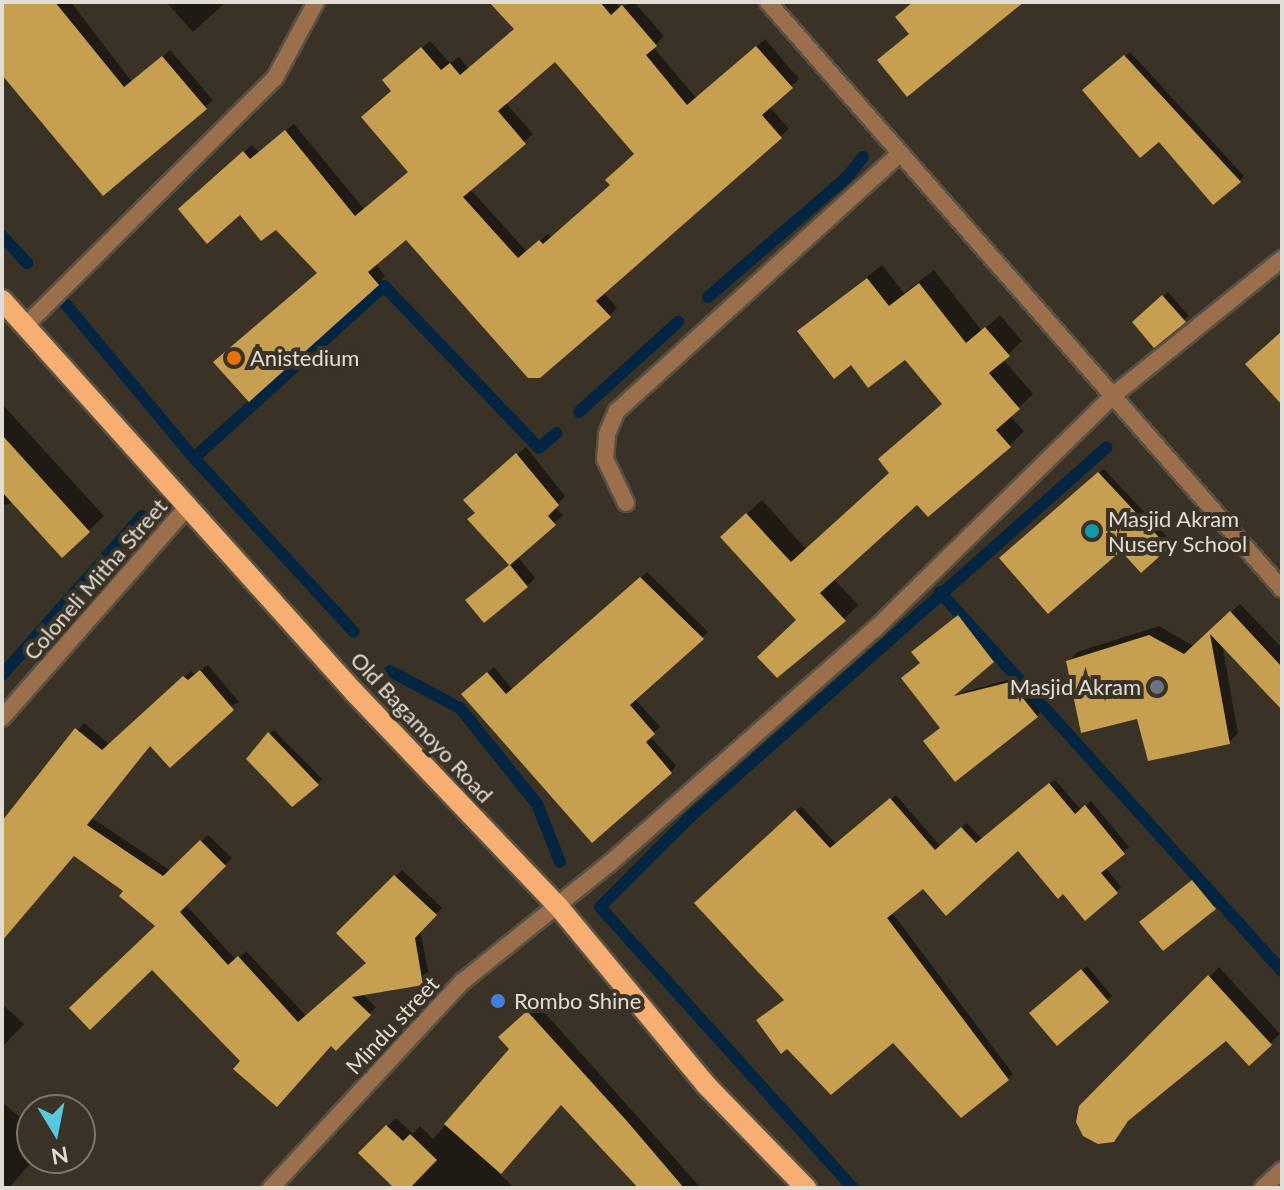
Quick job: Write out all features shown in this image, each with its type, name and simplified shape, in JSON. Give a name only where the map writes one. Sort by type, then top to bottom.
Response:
[{"type":"main road","name":"Old Bagamoyo Road","points":[[2,300],[354,692],[558,906],[706,1085],[806,1188]]},
{"type":"street","points":[[25,326],[275,78],[316,2]]},
{"type":"street","points":[[768,2],[899,154],[1115,394],[1282,589]]},
{"type":"street","points":[[626,503],[612,482],[605,459],[607,434],[617,411],[899,154]]},
{"type":"street","name":"Mindu street","points":[[271,1188],[462,982],[558,906],[875,629],[1115,394],[1282,259]]},
{"type":"street","name":"Coloneli Mitha Street","points":[[2,718],[189,505]]},
{"type":"street","points":[[1263,1188],[1282,1170]]},
{"type":"building","points":[[2,2],[55,2],[124,87],[162,56],[207,109],[103,196],[2,75]]},
{"type":"building","points":[[489,2],[600,2],[611,15],[622,5],[657,46],[646,55],[687,105],[756,46],[793,88],[762,115],[782,138],[596,301],[611,317],[540,378],[528,378],[406,240],[368,272],[379,285],[249,402],[213,362],[317,273],[276,230],[261,241],[240,215],[207,244],[178,209],[243,151],[250,159],[285,130],[355,216],[408,172],[361,117],[391,91],[382,80],[421,47],[441,70],[450,63],[460,75],[514,29]],"holes":[[[555,62],[634,154],[605,180],[610,185],[543,244],[539,240],[518,258],[463,197],[526,144],[498,111]]]},
{"type":"building","points":[[913,2],[1024,2],[907,97],[877,60],[909,34],[895,17]]},
{"type":"building","points":[[1124,55],[1241,182],[1213,205],[1159,142],[1140,158],[1082,90]]},
{"type":"building","points":[[867,278],[889,306],[919,283],[966,343],[985,327],[1010,356],[989,373],[1020,409],[996,430],[1011,447],[928,517],[917,505],[820,593],[846,621],[777,678],[757,657],[796,620],[720,537],[746,513],[791,562],[889,473],[878,459],[942,404],[905,360],[868,388],[851,365],[834,379],[797,331]]},
{"type":"building","points":[[1162,295],[1186,322],[1154,348],[1132,322]]},
{"type":"building","points":[[1282,331],[1282,405],[1245,364]]},
{"type":"building","points":[[2,435],[90,532],[62,558],[2,492]]},
{"type":"building","points":[[516,453],[559,505],[548,516],[556,525],[510,565],[528,587],[484,623],[465,600],[509,565],[467,519],[475,513],[463,500]]},
{"type":"building","name":"Masjid Akram Nusery School","points":[[1098,472],[1169,548],[1141,573],[1121,551],[1048,614],[999,558]]},
{"type":"building","points":[[640,577],[704,639],[630,705],[655,734],[646,742],[672,773],[592,843],[461,694],[487,672],[506,694]]},
{"type":"building","points":[[1230,611],[1282,667],[1282,710],[1210,634],[1230,744],[1148,761],[1137,719],[1081,733],[1066,661],[1149,635],[1184,654]]},
{"type":"building","points":[[958,615],[994,662],[954,696],[1010,682],[1038,717],[955,782],[923,741],[940,728],[901,678],[920,663],[911,652]]},
{"type":"building","points":[[200,670],[234,710],[170,768],[150,746],[87,825],[163,876],[200,840],[226,866],[180,912],[228,965],[238,956],[298,1022],[366,963],[336,933],[394,875],[437,915],[415,938],[423,985],[352,997],[371,1015],[336,1051],[331,1046],[277,1107],[233,1069],[240,1061],[152,970],[90,1030],[69,1008],[155,926],[119,896],[123,891],[74,856],[2,941],[2,821],[75,728],[102,750],[183,676],[188,680]]},
{"type":"building","points":[[268,732],[319,785],[292,807],[246,759]]},
{"type":"building","points":[[1049,783],[1075,814],[1085,805],[1125,854],[1101,873],[1118,893],[1085,921],[1063,894],[1058,899],[1018,851],[946,916],[923,889],[887,918],[1009,1080],[961,1118],[893,1043],[831,1095],[787,1049],[781,1054],[756,1020],[784,1000],[694,903],[795,810],[830,848],[890,798],[935,850],[961,827],[976,843]]},
{"type":"building","points":[[1192,880],[1216,909],[1163,951],[1139,922]]},
{"type":"building","points":[[1081,969],[1109,1002],[1057,1046],[1029,1013]]},
{"type":"building","points":[[1208,975],[1272,1045],[1249,1066],[1226,1041],[1128,1121],[1114,1142],[1098,1144],[1083,1136],[1076,1122],[1079,1106]]},
{"type":"building","points":[[527,1011],[684,1188],[638,1188],[561,1105],[501,1174],[444,1124],[509,1049],[498,1037]]},
{"type":"building","points":[[386,1125],[403,1141],[410,1134],[437,1160],[410,1188],[394,1188],[358,1153]]},
{"type":"waterway","points":[[708,297],[846,178],[863,157]]},
{"type":"waterway","points":[[2,236],[27,263]]},
{"type":"waterway","points":[[194,458],[384,286],[539,448],[556,433]]},
{"type":"waterway","points":[[63,301],[194,458],[354,632]]},
{"type":"waterway","points":[[579,412],[678,322]]},
{"type":"waterway","points":[[853,1188],[600,907],[690,817],[1107,447]]},
{"type":"waterway","points":[[2,675],[142,516]]},
{"type":"waterway","points":[[940,592],[1282,971]]},
{"type":"waterway","points":[[390,671],[460,708],[537,804],[560,862]]},
{"type":"place","name":"Anistedium","points":[[234,358]]},
{"type":"place","name":"Masjid Akram Nusery School","points":[[1092,531]]},
{"type":"place","name":"Masjid Akram","points":[[1157,687]]},
{"type":"place","name":"Rombo Shine","points":[[498,1001]]}]
